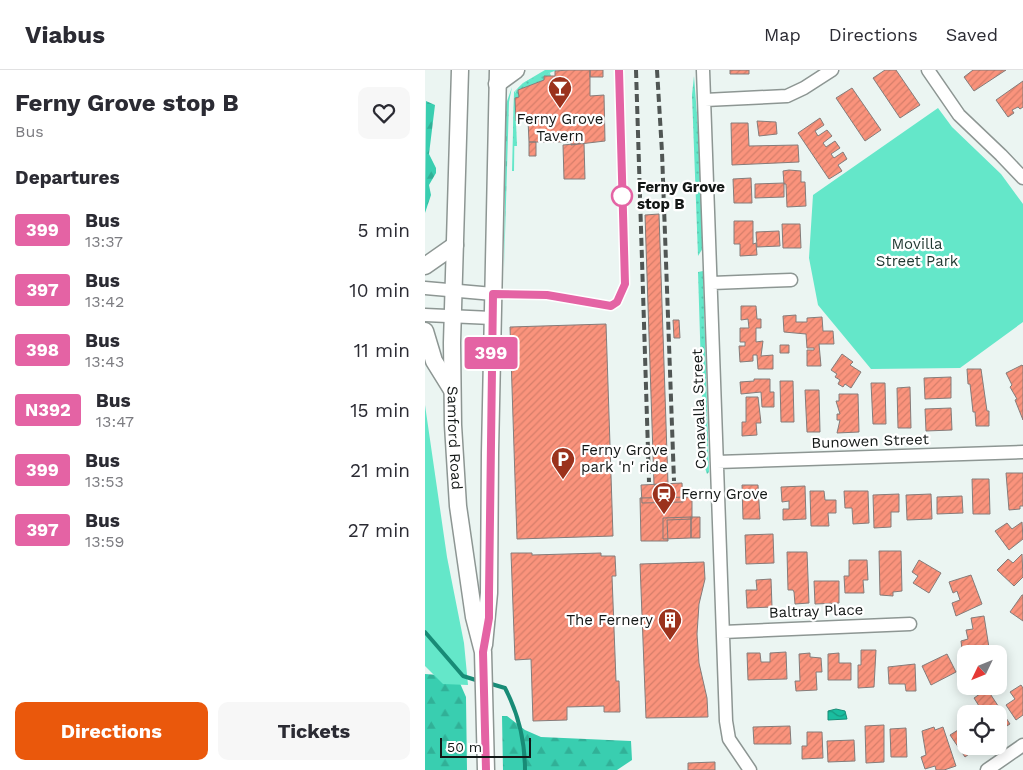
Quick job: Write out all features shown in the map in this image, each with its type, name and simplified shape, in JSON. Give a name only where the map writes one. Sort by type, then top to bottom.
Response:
[{"type":"main road","name":"Samford Road","points":[[460,70],[452,390],[458,506],[474,617],[483,652],[486,770]]},
{"type":"main road","points":[[497,77],[516,70]]},
{"type":"main road","name":"Samford Road","points":[[483,652],[489,618],[497,77]]},
{"type":"main road","points":[[425,266],[455,245]]},
{"type":"main road","points":[[425,331],[434,361],[452,390]]},
{"type":"street","name":"Conavalla Street","points":[[703,70],[712,283],[726,731],[733,746],[750,770]]},
{"type":"street","points":[[705,100],[787,96],[832,70]]},
{"type":"street","points":[[928,70],[959,115],[1023,178]]},
{"type":"street","points":[[712,283],[791,280]]},
{"type":"street","points":[[425,288],[493,294]]},
{"type":"street","points":[[425,315],[492,318]]},
{"type":"street","name":"Bunowen Street","points":[[717,462],[1023,452]]},
{"type":"street","name":"Baltray Place","points":[[723,632],[910,624]]},
{"type":"street","points":[[987,770],[1023,745]]},
{"type":"green space","points":[[545,70],[557,70],[524,83],[515,92],[514,171],[512,171],[514,92],[523,83]]},
{"type":"green space","points":[[550,73],[551,76],[544,77],[544,80],[518,90],[519,97],[515,98],[517,146],[513,146],[514,97],[516,92],[519,87],[528,80]]},
{"type":"green space","points":[[694,76],[700,154],[703,248],[698,256],[692,95]]},
{"type":"green space","points":[[512,87],[509,102],[504,269],[506,104]]},
{"type":"green space","points":[[426,101],[435,105],[429,154],[436,168],[436,173],[429,185],[431,195],[425,213]]},
{"type":"green space","name":"Movilla Street Park","points":[[938,108],[952,127],[1001,174],[1023,204],[1023,322],[960,368],[871,369],[818,305],[809,258],[813,195]]},
{"type":"green space","points":[[703,271],[709,472],[707,474],[704,465],[698,272]]},
{"type":"green space","points":[[425,405],[447,557],[464,643],[468,685],[443,684],[425,666]]},
{"type":"green space","points":[[425,674],[439,675],[459,681],[466,697],[467,770],[425,770]]},
{"type":"green space","points":[[502,716],[507,716],[525,730],[541,737],[631,741],[632,760],[617,770],[503,770]]},
{"type":"water","points":[[836,709],[845,711],[847,719],[828,720],[828,711]]},
{"type":"building","name":"Ferny Grove Tavern","points":[[590,70],[590,96],[604,95],[605,141],[571,145],[571,142],[529,142],[528,120],[516,121],[515,98],[519,97],[518,90],[544,80],[544,76],[555,76],[555,71]]},
{"type":"building","points":[[590,70],[603,70],[603,77],[590,77]]},
{"type":"building","points":[[730,70],[749,70],[749,74],[730,74]]},
{"type":"building","points":[[885,70],[896,70],[920,105],[900,118],[873,78]]},
{"type":"building","points":[[973,70],[1006,70],[974,91],[964,77]]},
{"type":"building","points":[[1023,81],[1023,107],[1012,110],[1014,113],[1008,117],[996,100]]},
{"type":"building","points":[[852,88],[881,130],[865,141],[836,98]]},
{"type":"building","points":[[820,118],[824,125],[815,131],[818,136],[827,130],[832,136],[823,143],[826,147],[835,141],[840,148],[831,154],[834,158],[843,152],[847,159],[838,165],[842,171],[829,179],[798,133]]},
{"type":"building","points":[[757,121],[776,122],[777,134],[759,136]]},
{"type":"building","points":[[731,123],[748,123],[749,146],[798,145],[799,162],[732,165]]},
{"type":"building","points":[[529,142],[536,142],[536,156],[529,156]]},
{"type":"building","points":[[584,143],[585,179],[564,179],[563,145]]},
{"type":"building","points":[[783,171],[801,171],[801,182],[805,182],[806,206],[787,207],[786,184],[784,184]]},
{"type":"building","points":[[751,178],[752,203],[734,203],[733,179]]},
{"type":"building","points":[[784,183],[784,197],[755,198],[755,184]]},
{"type":"building","points":[[659,214],[668,484],[654,485],[645,215]]},
{"type":"building","points":[[734,221],[753,221],[753,244],[756,243],[757,255],[740,256],[740,244],[734,244]]},
{"type":"building","points":[[782,224],[800,224],[801,248],[783,248]]},
{"type":"building","points":[[779,231],[780,246],[757,247],[756,232]]},
{"type":"building","points":[[741,306],[756,306],[757,319],[761,319],[761,328],[756,328],[756,342],[763,341],[761,356],[773,355],[773,369],[758,369],[757,355],[753,355],[753,361],[740,362],[739,346],[745,346],[745,342],[740,342],[740,328],[749,328],[748,319],[741,320]]},
{"type":"building","points":[[796,315],[796,322],[807,322],[807,318],[822,317],[823,331],[833,331],[834,344],[819,344],[821,366],[807,366],[807,350],[814,350],[814,348],[807,348],[806,334],[784,332],[783,316]]},
{"type":"building","points":[[673,320],[679,320],[680,338],[674,338]]},
{"type":"building","name":"Ferny Grove park 'n' ride","points":[[606,324],[613,536],[517,539],[510,327]]},
{"type":"building","points":[[780,345],[789,345],[789,353],[780,353]]},
{"type":"building","points":[[842,354],[853,362],[850,365],[861,372],[851,388],[845,384],[843,387],[838,384],[840,380],[835,377],[837,374],[831,370]]},
{"type":"building","points":[[1022,365],[1023,420],[1015,400],[1017,399],[1010,387],[1012,385],[1006,373]]},
{"type":"building","points":[[967,369],[981,369],[987,411],[989,411],[989,426],[976,426]]},
{"type":"building","points":[[951,377],[951,398],[925,399],[924,378]]},
{"type":"building","points":[[754,379],[770,379],[770,392],[774,392],[774,407],[762,407],[761,392],[741,394],[740,382],[754,381]]},
{"type":"building","points":[[780,381],[793,381],[794,422],[781,422]]},
{"type":"building","points":[[871,383],[885,383],[886,424],[873,424]]},
{"type":"building","points":[[910,387],[911,428],[898,428],[897,388]]},
{"type":"building","points":[[805,390],[819,390],[820,432],[807,432]]},
{"type":"building","points":[[839,394],[858,394],[859,432],[837,433],[840,420],[837,420],[837,414],[840,414],[836,401],[839,401]]},
{"type":"building","points":[[746,397],[758,397],[761,423],[756,423],[757,435],[742,436],[742,422],[746,422]]},
{"type":"building","points":[[951,408],[952,430],[926,431],[925,409]]},
{"type":"building","points":[[1006,473],[1023,473],[1023,506],[1020,506],[1020,509],[1009,510]]},
{"type":"building","points":[[972,479],[989,479],[990,514],[973,514]]},
{"type":"building","points":[[682,483],[683,502],[642,503],[641,485]]},
{"type":"building","points":[[742,485],[758,485],[760,519],[743,519]]},
{"type":"building","points":[[805,486],[806,519],[783,520],[783,509],[789,509],[789,501],[782,502],[781,487]]},
{"type":"building","points":[[810,491],[824,491],[825,500],[836,500],[836,513],[828,513],[829,526],[811,526]]},
{"type":"building","points":[[844,491],[868,491],[869,523],[853,524],[852,508],[845,508]]},
{"type":"building","points":[[899,494],[899,512],[891,512],[891,527],[874,528],[873,495]]},
{"type":"building","points":[[931,494],[932,519],[907,520],[906,495]]},
{"type":"building","points":[[962,496],[963,513],[937,514],[937,497]]},
{"type":"building","points":[[692,497],[692,519],[667,520],[668,541],[641,541],[640,498]]},
{"type":"building","points":[[691,517],[691,538],[663,539],[663,518]]},
{"type":"building","points":[[691,517],[700,517],[700,538],[691,538]]},
{"type":"building","points":[[1022,522],[1023,539],[1009,550],[995,531],[1007,523],[1012,529]]},
{"type":"building","points":[[773,534],[774,563],[746,564],[745,535]]},
{"type":"building","points":[[879,551],[901,551],[902,591],[893,592],[893,596],[880,595]]},
{"type":"building","points":[[787,552],[807,552],[809,603],[795,604],[793,590],[788,590]]},
{"type":"building","points":[[511,553],[532,553],[532,555],[601,553],[601,556],[615,556],[616,576],[612,576],[616,681],[619,681],[620,712],[604,712],[604,706],[567,707],[567,720],[533,721],[531,659],[515,660]]},
{"type":"building","points":[[1022,554],[1023,577],[1014,586],[997,570],[1008,559],[1013,563]]},
{"type":"building","points":[[849,560],[867,560],[868,580],[863,580],[864,593],[845,593],[844,576],[849,576]]},
{"type":"building","points":[[919,560],[941,573],[929,593],[913,583],[918,576],[912,572]]},
{"type":"building","name":"The Fernery","points":[[704,562],[705,579],[699,604],[697,634],[699,663],[707,698],[708,717],[646,718],[640,564]]},
{"type":"building","points":[[971,575],[982,604],[956,616],[952,603],[960,600],[957,591],[953,593],[949,582]]},
{"type":"building","points":[[771,579],[772,607],[747,608],[746,590],[757,590],[756,580]]},
{"type":"building","points":[[814,581],[839,581],[839,603],[815,604]]},
{"type":"building","points":[[1023,595],[1023,621],[1010,612]]},
{"type":"building","points":[[984,616],[989,645],[962,645],[961,641],[968,639],[966,630],[973,629],[971,618]]},
{"type":"building","points":[[861,650],[876,650],[874,687],[858,688],[858,665],[861,665]]},
{"type":"building","points":[[786,652],[787,679],[748,680],[747,653],[760,653],[761,662],[770,662],[770,653]]},
{"type":"building","points":[[810,653],[810,657],[821,658],[822,672],[816,672],[817,690],[796,691],[795,681],[800,681],[799,654]]},
{"type":"building","points":[[839,653],[839,663],[851,663],[851,680],[828,680],[828,654]]},
{"type":"building","points":[[947,654],[956,672],[931,685],[922,666]]},
{"type":"building","points":[[915,664],[916,691],[906,691],[905,684],[889,684],[888,667]]},
{"type":"building","points":[[1021,685],[1023,688],[1023,715],[1016,720],[1006,705],[1015,699],[1010,692]]},
{"type":"building","points":[[978,695],[991,695],[998,705],[978,705],[974,698]]},
{"type":"building","points":[[884,725],[884,762],[866,763],[865,726]]},
{"type":"building","points":[[790,726],[791,744],[754,744],[753,727]]},
{"type":"building","points":[[934,727],[935,730],[943,727],[956,766],[944,770],[936,770],[935,766],[925,769],[921,757],[926,755],[922,731]]},
{"type":"building","points":[[906,728],[907,757],[891,757],[890,729]]},
{"type":"building","points":[[957,731],[957,745],[950,735]]},
{"type":"building","points":[[807,732],[822,732],[823,758],[802,759],[802,746],[807,746]]},
{"type":"building","points":[[854,740],[855,761],[828,762],[827,741]]},
{"type":"building","points":[[715,762],[715,770],[688,770],[688,763]]},
{"type":"waterway","points":[[425,632],[463,676],[479,681]]},
{"type":"waterway","points":[[488,683],[505,688],[510,698],[520,728],[524,748],[525,770]]},
{"type":"railway","points":[[636,70],[649,482]]},
{"type":"railway","points":[[657,70],[662,152],[674,481]]},
{"type":"bus line","name":"399","points":[[486,770],[483,652],[489,618],[489,453],[493,294],[547,295],[611,306],[620,297],[625,284],[619,70]]},
{"type":"place","name":"Ferny Grove Tavern","points":[[560,109]]},
{"type":"place","name":"Ferny Grove stop B","points":[[622,196]]},
{"type":"place","name":"Ferny Grove park 'n' ride","points":[[563,480]]},
{"type":"place","name":"Ferny Grove","points":[[664,515]]},
{"type":"place","name":"The Fernery","points":[[670,641]]}]
